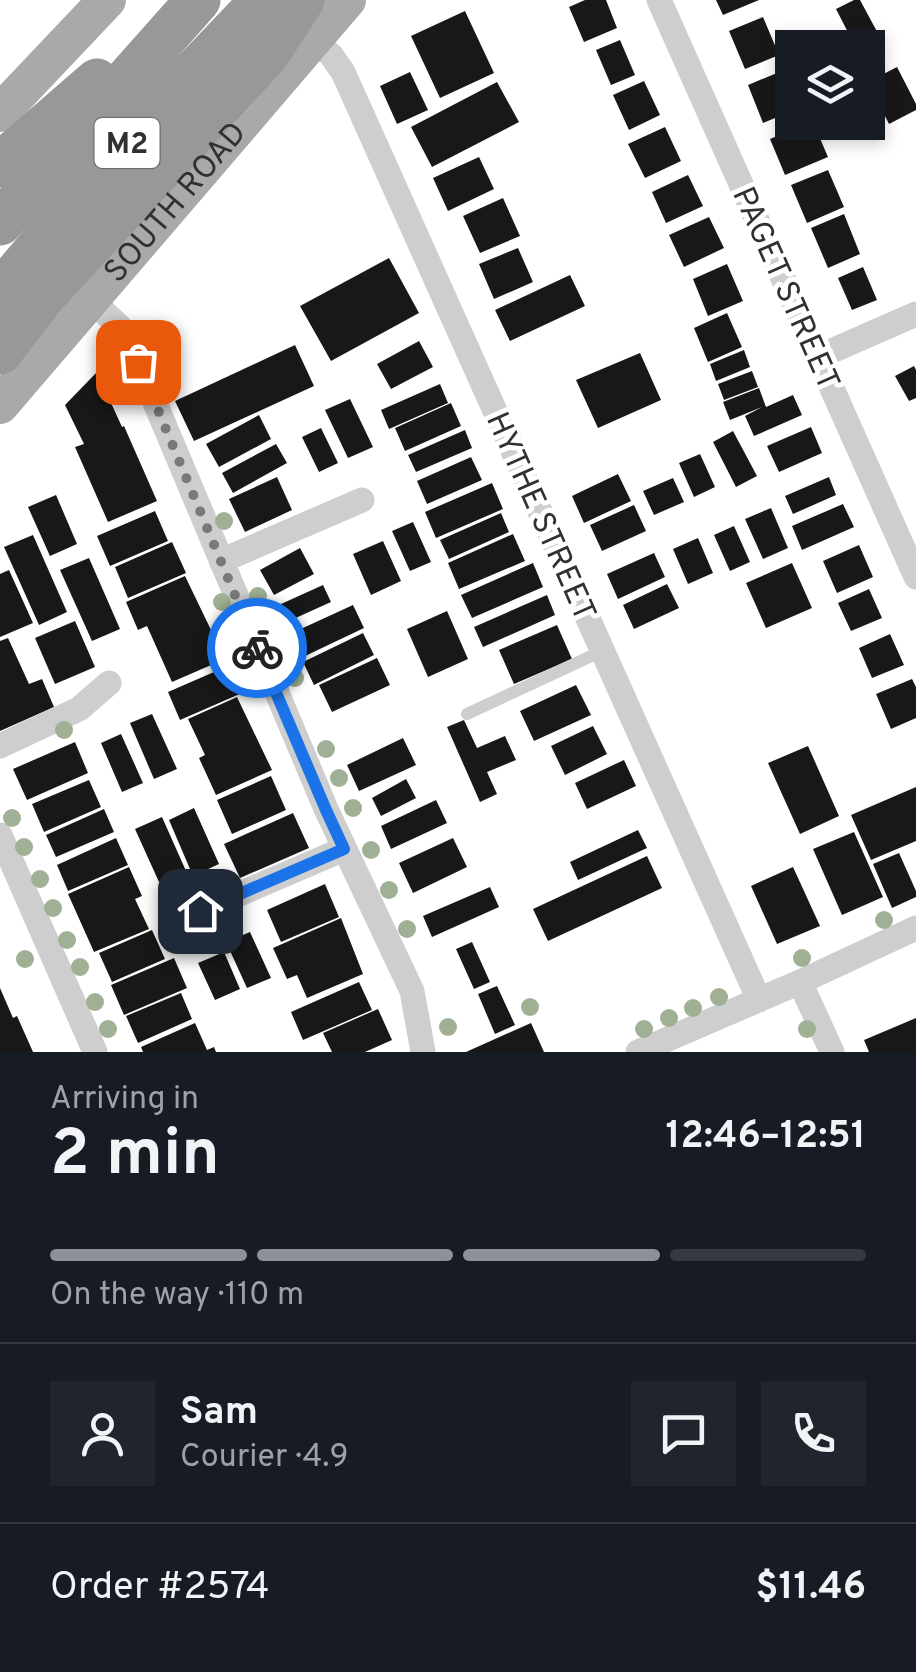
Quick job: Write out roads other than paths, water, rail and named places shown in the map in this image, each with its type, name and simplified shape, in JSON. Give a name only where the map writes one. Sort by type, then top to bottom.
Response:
[{"type":"highway","points":[[0,165],[194,0]]},
{"type":"highway","name":"M2","points":[[0,223],[194,0]]},
{"type":"highway","name":"M2","points":[[0,293],[137,132],[263,0]]},
{"type":"highway","points":[[0,352],[42,297],[267,54],[308,20]]},
{"type":"main road","points":[[4,101],[107,0]]},
{"type":"main road","name":"SOUTH ROAD","points":[[0,404],[90,300],[308,20],[347,0]]},
{"type":"street","name":"PAGET STREET","points":[[658,0],[818,358],[907,534],[916,576]]},
{"type":"street","name":"HYTHE STREET","points":[[308,20],[343,72],[759,1000]]},
{"type":"street","points":[[90,300],[110,316],[129,341],[326,810],[412,991],[423,1052]]},
{"type":"street","points":[[818,358],[916,314]]},
{"type":"street","points":[[221,561],[362,500]]},
{"type":"street","points":[[0,746],[79,709],[109,684]]},
{"type":"street","points":[[0,834],[95,1052]]},
{"type":"street","points":[[200,911],[344,849]]},
{"type":"street","points":[[638,1052],[916,928]]},
{"type":"street","points":[[800,982],[832,1052]]},
{"type":"lane","points":[[467,714],[602,651]]}]
